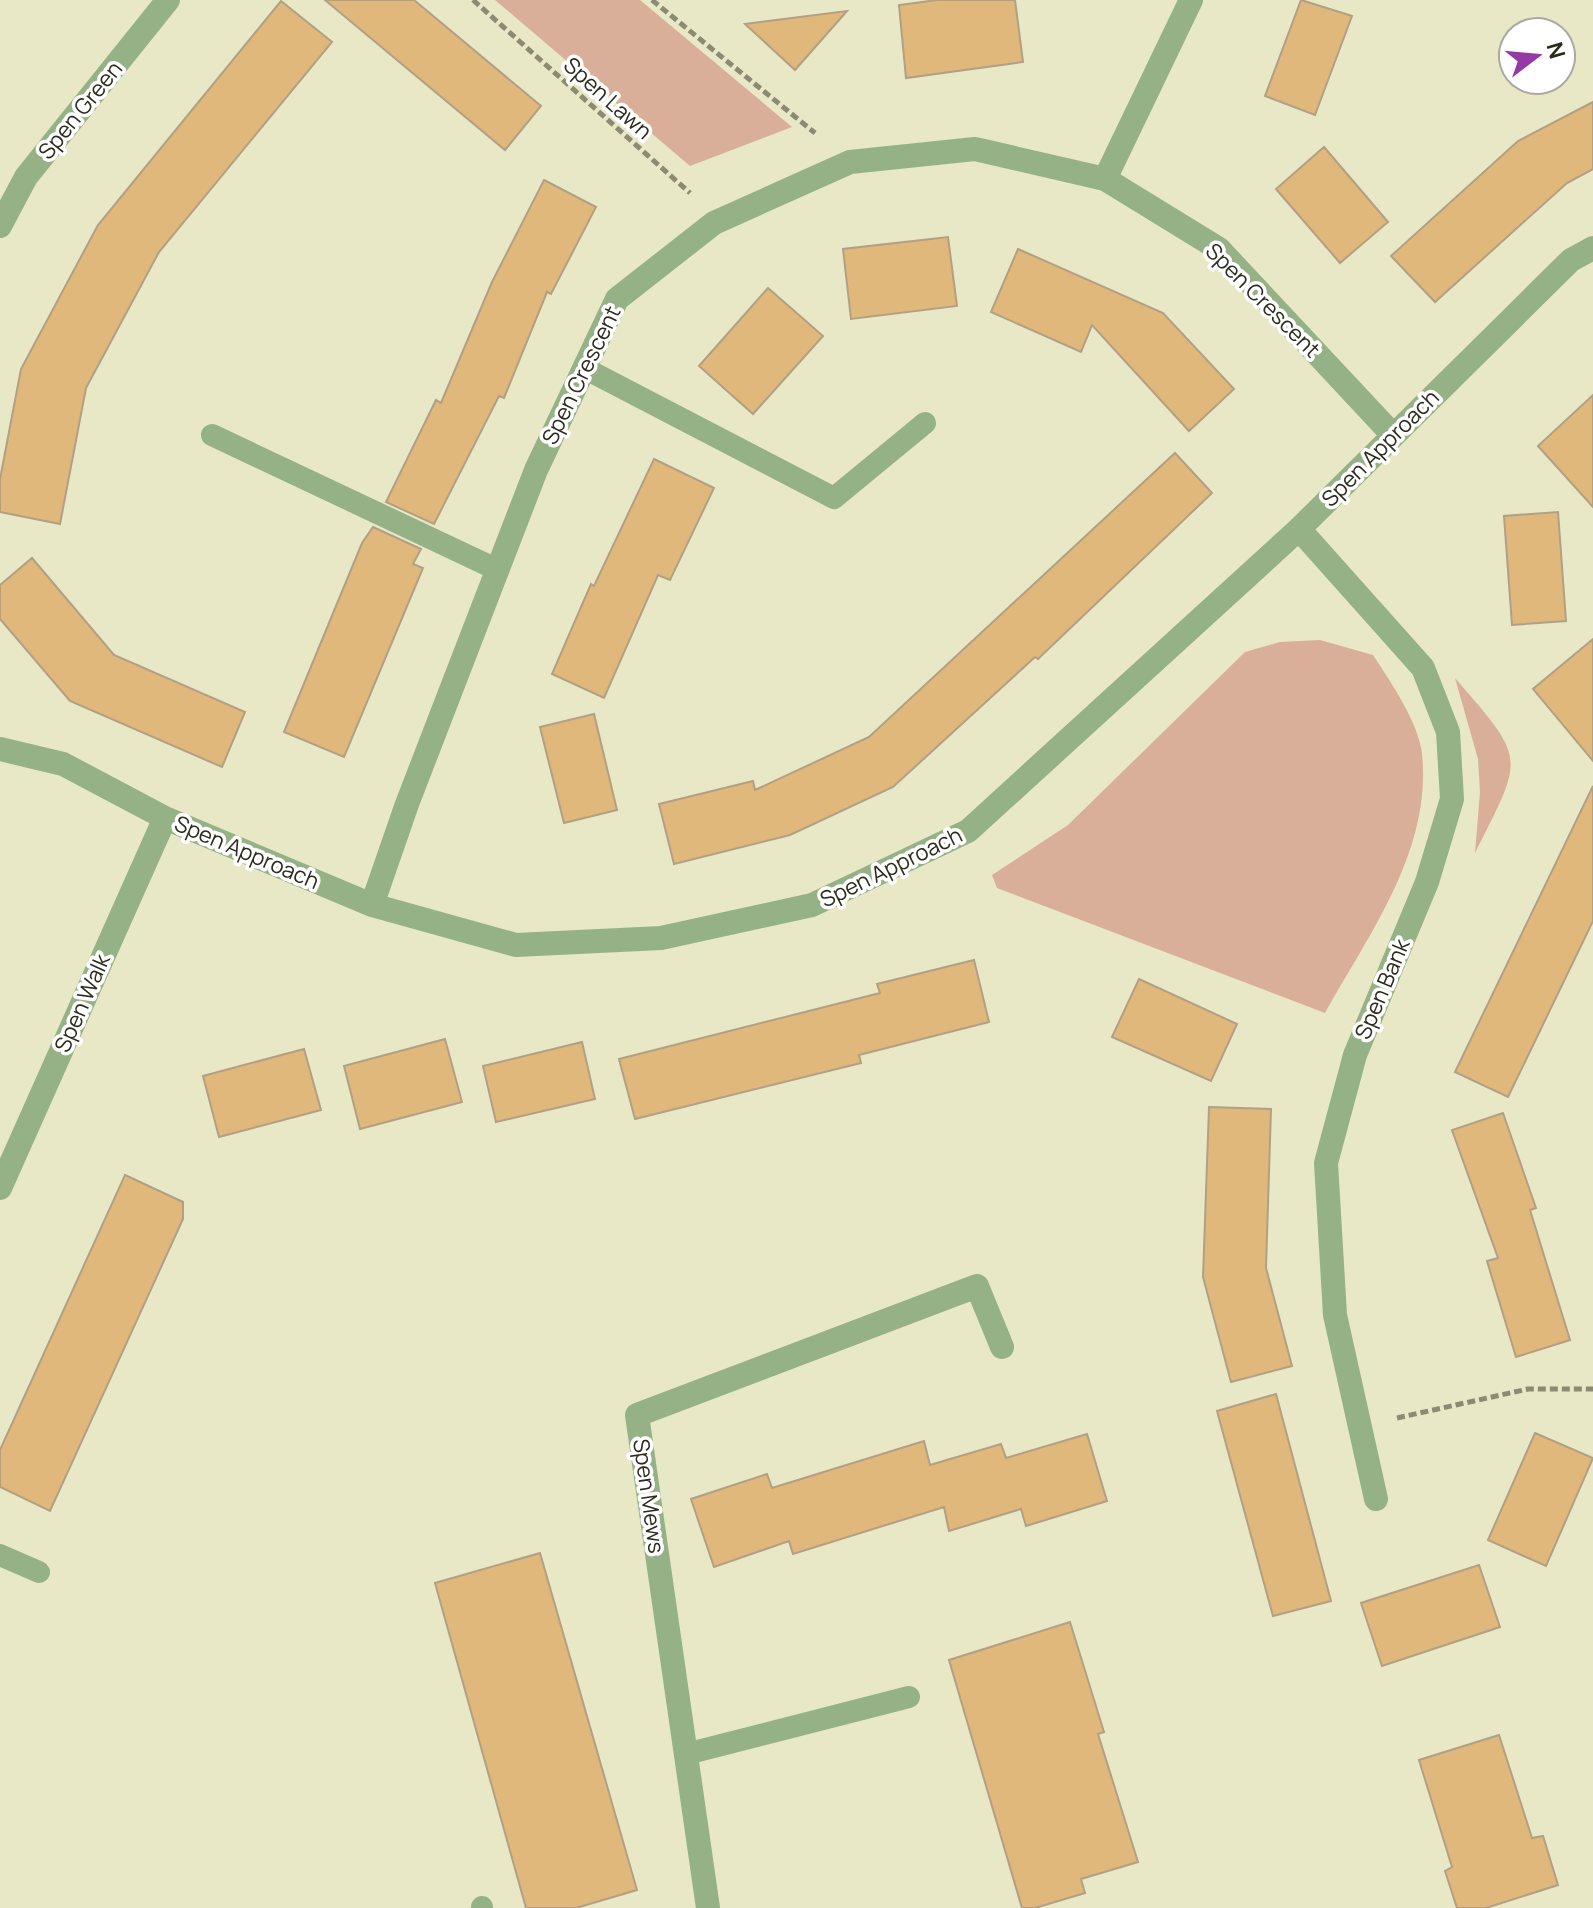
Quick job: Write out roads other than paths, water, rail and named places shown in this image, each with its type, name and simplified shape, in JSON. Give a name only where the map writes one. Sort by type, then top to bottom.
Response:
[{"type":"street","name":"Spen Green","points":[[0,226],[26,177],[168,0]]},
{"type":"street","points":[[1105,179],[1191,0]]},
{"type":"street","name":"Spen Crescent","points":[[372,905],[407,804],[536,470],[617,299],[721,220],[850,162],[975,149],[1105,179],[1219,249],[1392,434]]},
{"type":"street","name":"Spen Approach","points":[[0,749],[63,764],[165,818],[372,905],[516,945],[661,938],[812,905],[968,831],[1299,529],[1571,260],[1593,248]]},
{"type":"street","name":"Spen Bank","points":[[1299,529],[1423,668],[1448,732],[1452,799],[1427,882],[1355,1055],[1326,1163],[1335,1315],[1376,1499]]},
{"type":"street","name":"Spen Walk","points":[[0,1188],[165,818]]},
{"type":"street","name":"Spen Mews","points":[[708,1908],[637,1415],[977,1286],[1002,1347]]},
{"type":"lane","points":[[584,368],[834,498],[925,423]]},
{"type":"lane","points":[[212,435],[498,570]]},
{"type":"lane","points":[[0,1555],[39,1572]]},
{"type":"lane","points":[[686,1754],[909,1697]]}]
